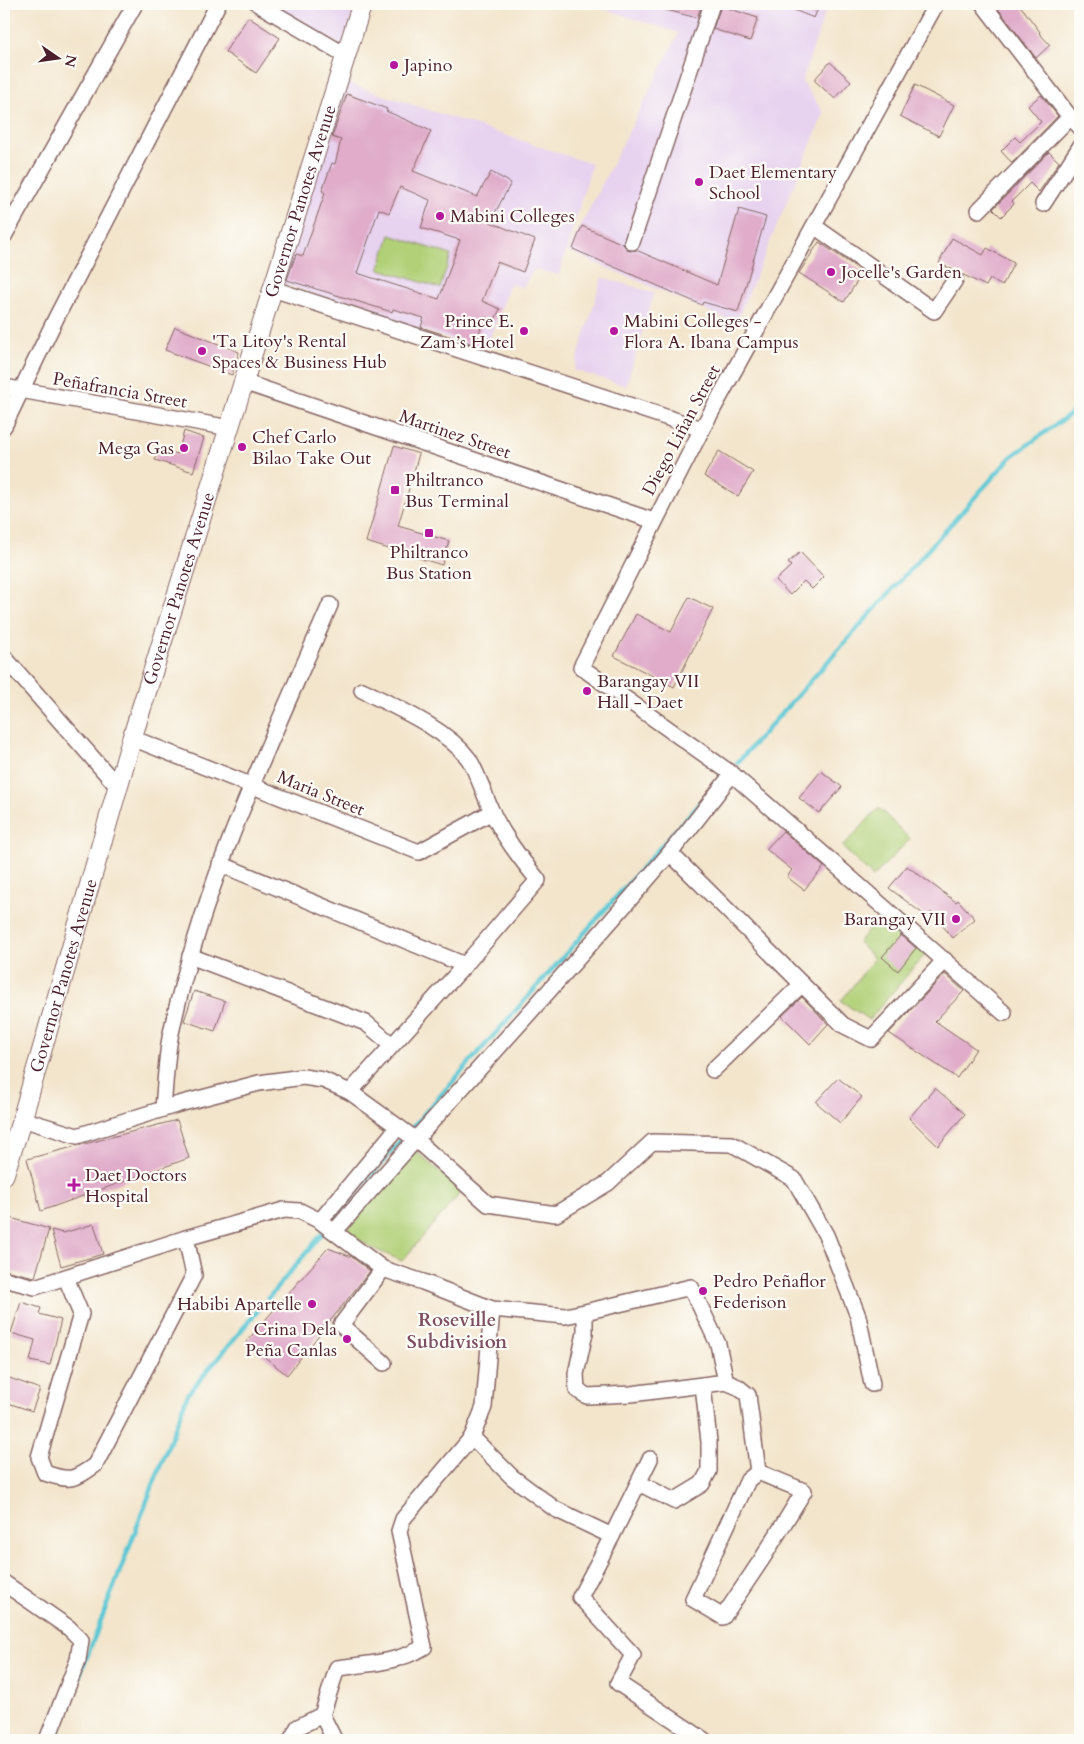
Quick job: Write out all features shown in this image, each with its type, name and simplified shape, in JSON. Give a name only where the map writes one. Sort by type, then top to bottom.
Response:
[{"type":"main road","name":"Governor Panotes Avenue","points":[[4,1175],[22,1119],[132,738],[362,4]]},
{"type":"street","points":[[4,236],[135,4]]},
{"type":"street","points":[[4,426],[56,318],[218,4]]},
{"type":"street","points":[[258,4],[347,56]]},
{"type":"street","points":[[632,242],[712,4]]},
{"type":"street","name":"Diego Liñan Street","points":[[732,774],[581,667],[702,429],[936,4]]},
{"type":"street","points":[[979,210],[1075,122],[983,4]]},
{"type":"street","points":[[1043,204],[1080,147]]},
{"type":"street","points":[[814,226],[934,311],[955,280]]},
{"type":"street","points":[[272,289],[702,429]]},
{"type":"street","name":"Martinez Street","points":[[244,382],[654,521]]},
{"type":"street","name":"Peñafrancia Street","points":[[4,387],[230,428]]},
{"type":"street","points":[[163,1109],[170,1040],[190,956],[220,864],[251,785],[330,605]]},
{"type":"street","points":[[4,656],[118,788]]},
{"type":"street","points":[[350,1092],[465,965],[538,880],[515,852],[492,812],[468,758],[426,724],[362,690]]},
{"type":"street","name":"Maria Street","points":[[132,738],[419,852],[492,812]]},
{"type":"street","points":[[335,1231],[414,1139],[505,1040],[670,853],[732,774],[1004,1013]]},
{"type":"street","points":[[670,853],[843,1025],[871,1039],[945,960]]},
{"type":"street","points":[[220,864],[465,965]]},
{"type":"street","points":[[190,956],[366,1023],[392,1045]]},
{"type":"street","points":[[713,1070],[802,984]]},
{"type":"street","points":[[22,1119],[77,1136],[232,1090],[284,1079],[304,1078],[323,1080],[350,1092],[414,1139],[488,1204],[556,1214],[608,1183],[652,1142],[732,1144],[794,1179],[826,1235],[858,1316],[872,1384]]},
{"type":"street","points":[[320,1221],[398,1127]]},
{"type":"street","points":[[4,1279],[35,1287],[186,1238],[284,1210],[300,1211],[335,1231],[383,1269],[423,1282],[492,1309],[566,1316],[691,1287],[718,1344],[726,1382]]},
{"type":"street","points":[[66,1278],[81,1314],[39,1457],[45,1473],[64,1480],[80,1476],[95,1465],[194,1275],[186,1238]]},
{"type":"street","points":[[383,1269],[341,1326],[384,1363]]},
{"type":"street","points":[[332,1740],[333,1737],[322,1715],[337,1668],[385,1662],[409,1656],[424,1647],[399,1531],[403,1519],[472,1437],[484,1407],[492,1309]]},
{"type":"street","points":[[585,1312],[585,1332],[576,1374],[577,1390],[587,1396],[631,1394],[726,1382],[748,1395],[758,1472]]},
{"type":"street","points":[[639,1483],[674,1501],[702,1484],[709,1471],[709,1442],[703,1385]]},
{"type":"street","points":[[472,1437],[512,1477],[555,1509],[612,1536]]},
{"type":"street","points":[[650,1459],[580,1597],[633,1655],[618,1683],[704,1740]]},
{"type":"street","points":[[758,1472],[804,1492],[723,1617],[693,1599],[748,1480],[758,1472]]},
{"type":"street","points":[[4,1583],[69,1628],[81,1640],[78,1660],[47,1740]]},
{"type":"street","points":[[291,1740],[298,1727],[322,1715]]},
{"type":"shaded area","points":[[269,4],[356,4],[343,47]]},
{"type":"shaded area","name":"Daet Elementary School","points":[[588,4],[828,4],[802,81],[824,113],[736,323],[568,251],[679,33]]},
{"type":"shaded area","name":"Mabini Colleges","points":[[347,83],[592,164],[559,275],[534,269],[523,287],[510,284],[485,351],[281,283]]},
{"type":"shaded area","name":"Mabini Colleges - Flora A. Ibana Campus","points":[[602,277],[654,293],[626,386],[574,370]]},
{"type":"green space","points":[[390,235],[451,255],[440,288],[379,269]]},
{"type":"green space","points":[[879,808],[910,839],[873,877],[842,847]]},
{"type":"green space","points":[[883,913],[927,952],[869,1020],[841,1001],[874,959],[858,942]]},
{"type":"green space","points":[[413,1149],[462,1191],[402,1261],[372,1248],[346,1231]]},
{"type":"building","points":[[660,4],[702,4],[697,18],[659,8]]},
{"type":"building","points":[[779,4],[820,4],[814,18]]},
{"type":"building","points":[[999,4],[1019,4],[1039,33],[1050,45],[1036,58],[996,6]]},
{"type":"building","points":[[721,6],[758,18],[750,41],[713,29]]},
{"type":"building","points":[[248,17],[280,38],[256,73],[225,52]]},
{"type":"building","points":[[830,62],[851,81],[835,99],[814,80]]},
{"type":"building","points":[[915,85],[954,105],[939,136],[900,116]]},
{"type":"building","points":[[347,94],[387,109],[386,111],[431,131],[413,171],[477,197],[491,172],[511,183],[490,222],[535,240],[523,272],[497,262],[482,301],[500,309],[494,322],[484,317],[476,345],[421,327],[424,318],[393,309],[392,312],[287,280],[296,254],[303,256],[325,193],[322,191],[332,163],[335,164],[341,140],[332,137]],"holes":[[[400,187],[430,200],[421,228],[460,240],[439,299],[357,273],[379,209],[389,213]]]},
{"type":"building","points":[[1041,95],[1058,116],[1012,163],[1001,151],[1015,137],[1020,142],[1041,122],[1028,106]]},
{"type":"building","points":[[1049,152],[1059,162],[1039,192],[1030,183],[1012,201],[1014,204],[1001,217],[993,209]]},
{"type":"building","points":[[739,209],[766,217],[738,312],[703,302],[702,305],[573,249],[582,226],[623,244],[629,251],[636,250],[717,285]]},
{"type":"building","points":[[952,238],[983,255],[987,248],[1014,263],[1002,286],[990,279],[986,286],[939,263]]},
{"type":"building","name":"Jocelle's Garden","points":[[819,242],[863,272],[844,302],[799,273]]},
{"type":"building","name":"'Ta Litoy's Rental Spaces & Business Hub","points":[[175,327],[239,352],[232,375],[165,350]]},
{"type":"building","points":[[184,431],[204,438],[193,472],[155,460],[158,449],[178,454]]},
{"type":"building","name":"Philtranco Bus Terminal","points":[[394,446],[419,454],[398,526],[449,541],[442,565],[366,542]]},
{"type":"building","points":[[719,451],[753,472],[738,496],[704,476]]},
{"type":"building","points":[[800,552],[824,577],[812,589],[804,581],[790,595],[776,580],[791,566],[788,563]]},
{"type":"building","points":[[689,597],[713,609],[674,687],[614,656],[636,614],[671,632]]},
{"type":"building","points":[[821,771],[842,787],[819,813],[799,798]]},
{"type":"building","points":[[783,831],[824,867],[804,890],[787,877],[792,870],[766,849]]},
{"type":"building","points":[[907,866],[956,902],[958,900],[975,919],[953,938],[931,912],[927,917],[889,888]]},
{"type":"building","points":[[901,935],[916,948],[898,971],[882,957]]},
{"type":"building","points":[[945,974],[964,991],[935,1021],[976,1049],[957,1078],[889,1033]]},
{"type":"building","points":[[194,991],[225,1001],[215,1031],[184,1021]]},
{"type":"building","points":[[802,997],[828,1024],[810,1044],[782,1016]]},
{"type":"building","points":[[838,1078],[862,1097],[840,1123],[816,1102]]},
{"type":"building","points":[[935,1088],[965,1114],[938,1146],[909,1118]]},
{"type":"building","name":"Daet Doctors Hospital","points":[[177,1120],[189,1158],[41,1211],[27,1159]]},
{"type":"building","points":[[4,1216],[49,1229],[35,1277],[4,1270]]},
{"type":"building","points":[[94,1224],[103,1254],[61,1266],[51,1230],[63,1233]]},
{"type":"building","name":"Habibi Apartelle","points":[[328,1248],[352,1257],[370,1271],[287,1375],[246,1342]]},
{"type":"building","points":[[21,1302],[41,1308],[39,1314],[61,1320],[50,1365],[30,1361],[35,1340],[11,1333]]},
{"type":"building","points":[[4,1376],[40,1389],[32,1411],[5,1402],[7,1396],[4,1395]]},
{"type":"waterway","points":[[737,763],[1011,457],[1080,407]]},
{"type":"waterway","points":[[409,1131],[703,799]]},
{"type":"waterway","points":[[331,1224],[400,1141]]},
{"type":"waterway","points":[[55,1740],[188,1394],[322,1234]]},
{"type":"place","name":"Japino","points":[[394,65]]},
{"type":"place","name":"Daet Elementary School","points":[[699,182]]},
{"type":"place","name":"Mabini Colleges","points":[[440,216]]},
{"type":"place","name":"Jocelle's Garden","points":[[831,272]]},
{"type":"place","name":"Prince E. Zam’s Hotel","points":[[524,331]]},
{"type":"place","name":"Mabini Colleges - Flora A. Ibana Campus","points":[[614,331]]},
{"type":"place","name":"'Ta Litoy's Rental Spaces & Business Hub","points":[[202,351]]},
{"type":"place","name":"Chef Carlo Bilao Take Out","points":[[242,447]]},
{"type":"place","name":"Mega Gas","points":[[184,448]]},
{"type":"place","name":"Philtranco Bus Terminal","points":[[395,490]]},
{"type":"place","name":"Philtranco Bus Station","points":[[429,533]]},
{"type":"place","name":"Barangay VII Hall - Daet","points":[[587,691]]},
{"type":"place","name":"Barangay VII","points":[[956,919]]},
{"type":"place","name":"Daet Doctors Hospital","points":[[74,1185]]},
{"type":"place","name":"Pedro Peñaflor Federison","points":[[703,1291]]},
{"type":"place","name":"Habibi Apartelle","points":[[312,1304]]},
{"type":"place","name":"Crina Dela Peña Canlas","points":[[347,1339]]},
{"type":"district","name":"Roseville Subdivision","points":[[457,1330]]}]
